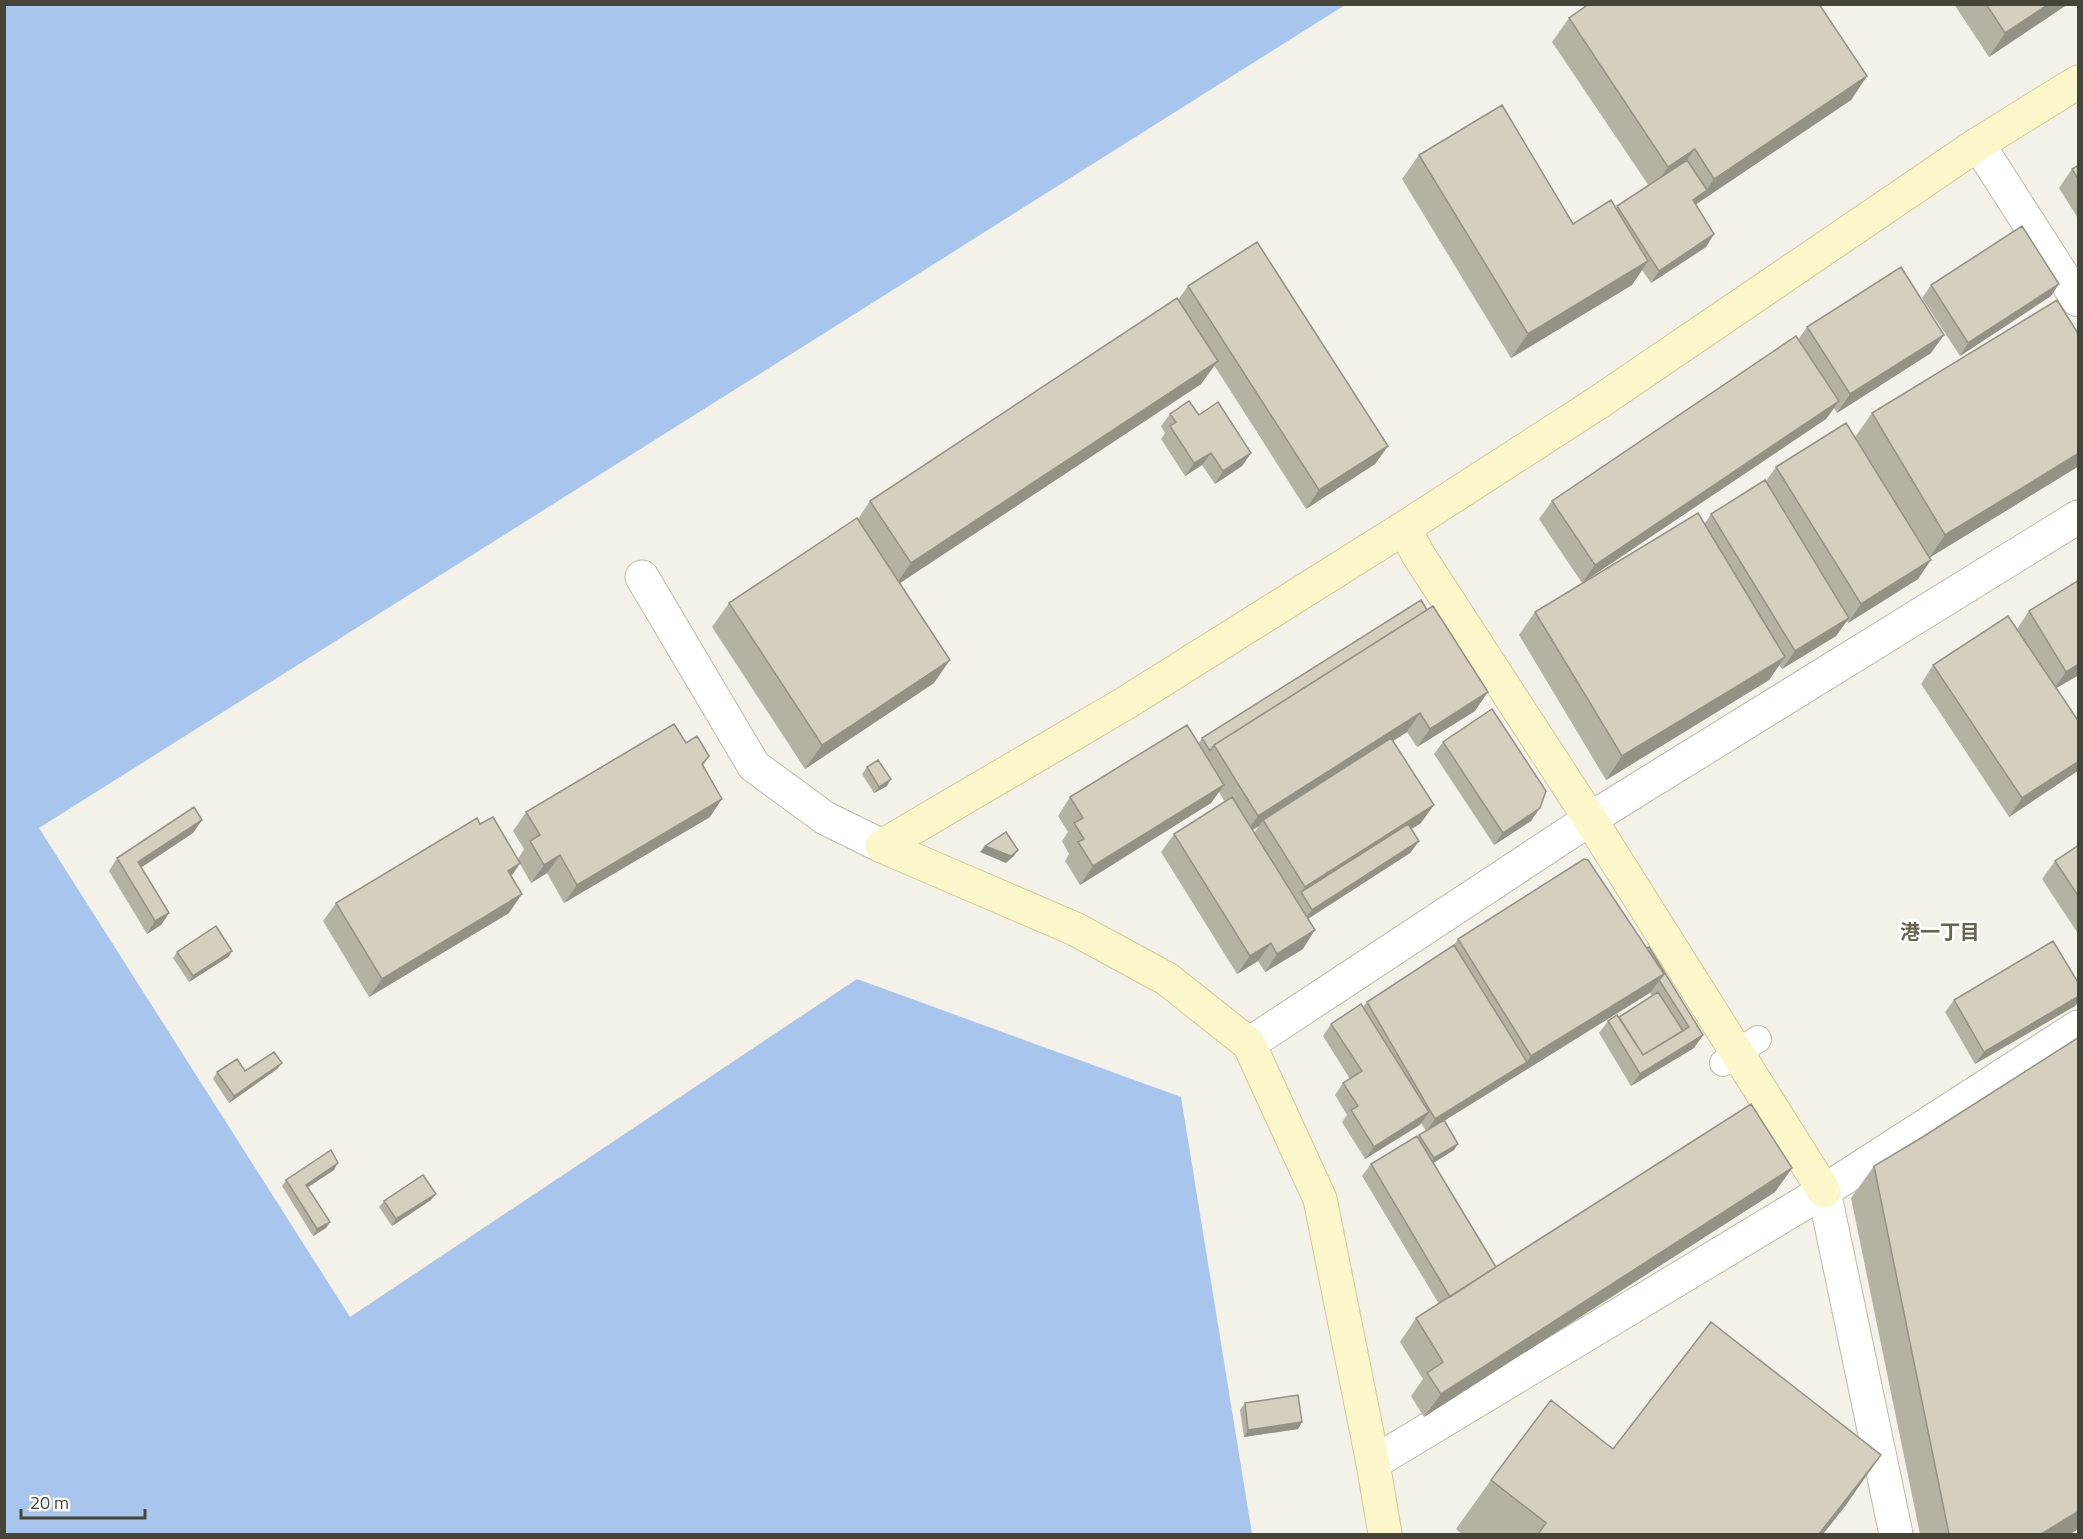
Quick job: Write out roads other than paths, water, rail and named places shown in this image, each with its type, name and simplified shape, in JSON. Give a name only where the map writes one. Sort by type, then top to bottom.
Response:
[{"type":"street","points":[[882,846],[1124,705],[1404,528],[1606,397],[1978,144],[2079,82]]},
{"type":"street","points":[[1978,144],[2079,300]]},
{"type":"street","points":[[1248,1044],[1590,819],[2079,517]]},
{"type":"street","points":[[1404,528],[1419,556],[1740,1052],[1824,1191],[1896,1534]]},
{"type":"street","points":[[642,577],[754,766],[825,818],[882,846],[1085,934],[1167,979],[1248,1044],[1320,1199],[1385,1534]]},
{"type":"street","points":[[1373,1463],[1824,1191],[2079,1027]]},
{"type":"water","points":[[5,4],[1345,5],[39,828],[350,1317],[857,979],[1181,1097],[1252,1534],[5,1534]]},
{"type":"district","name":"港一丁目","points":[[1940,932]]}]
